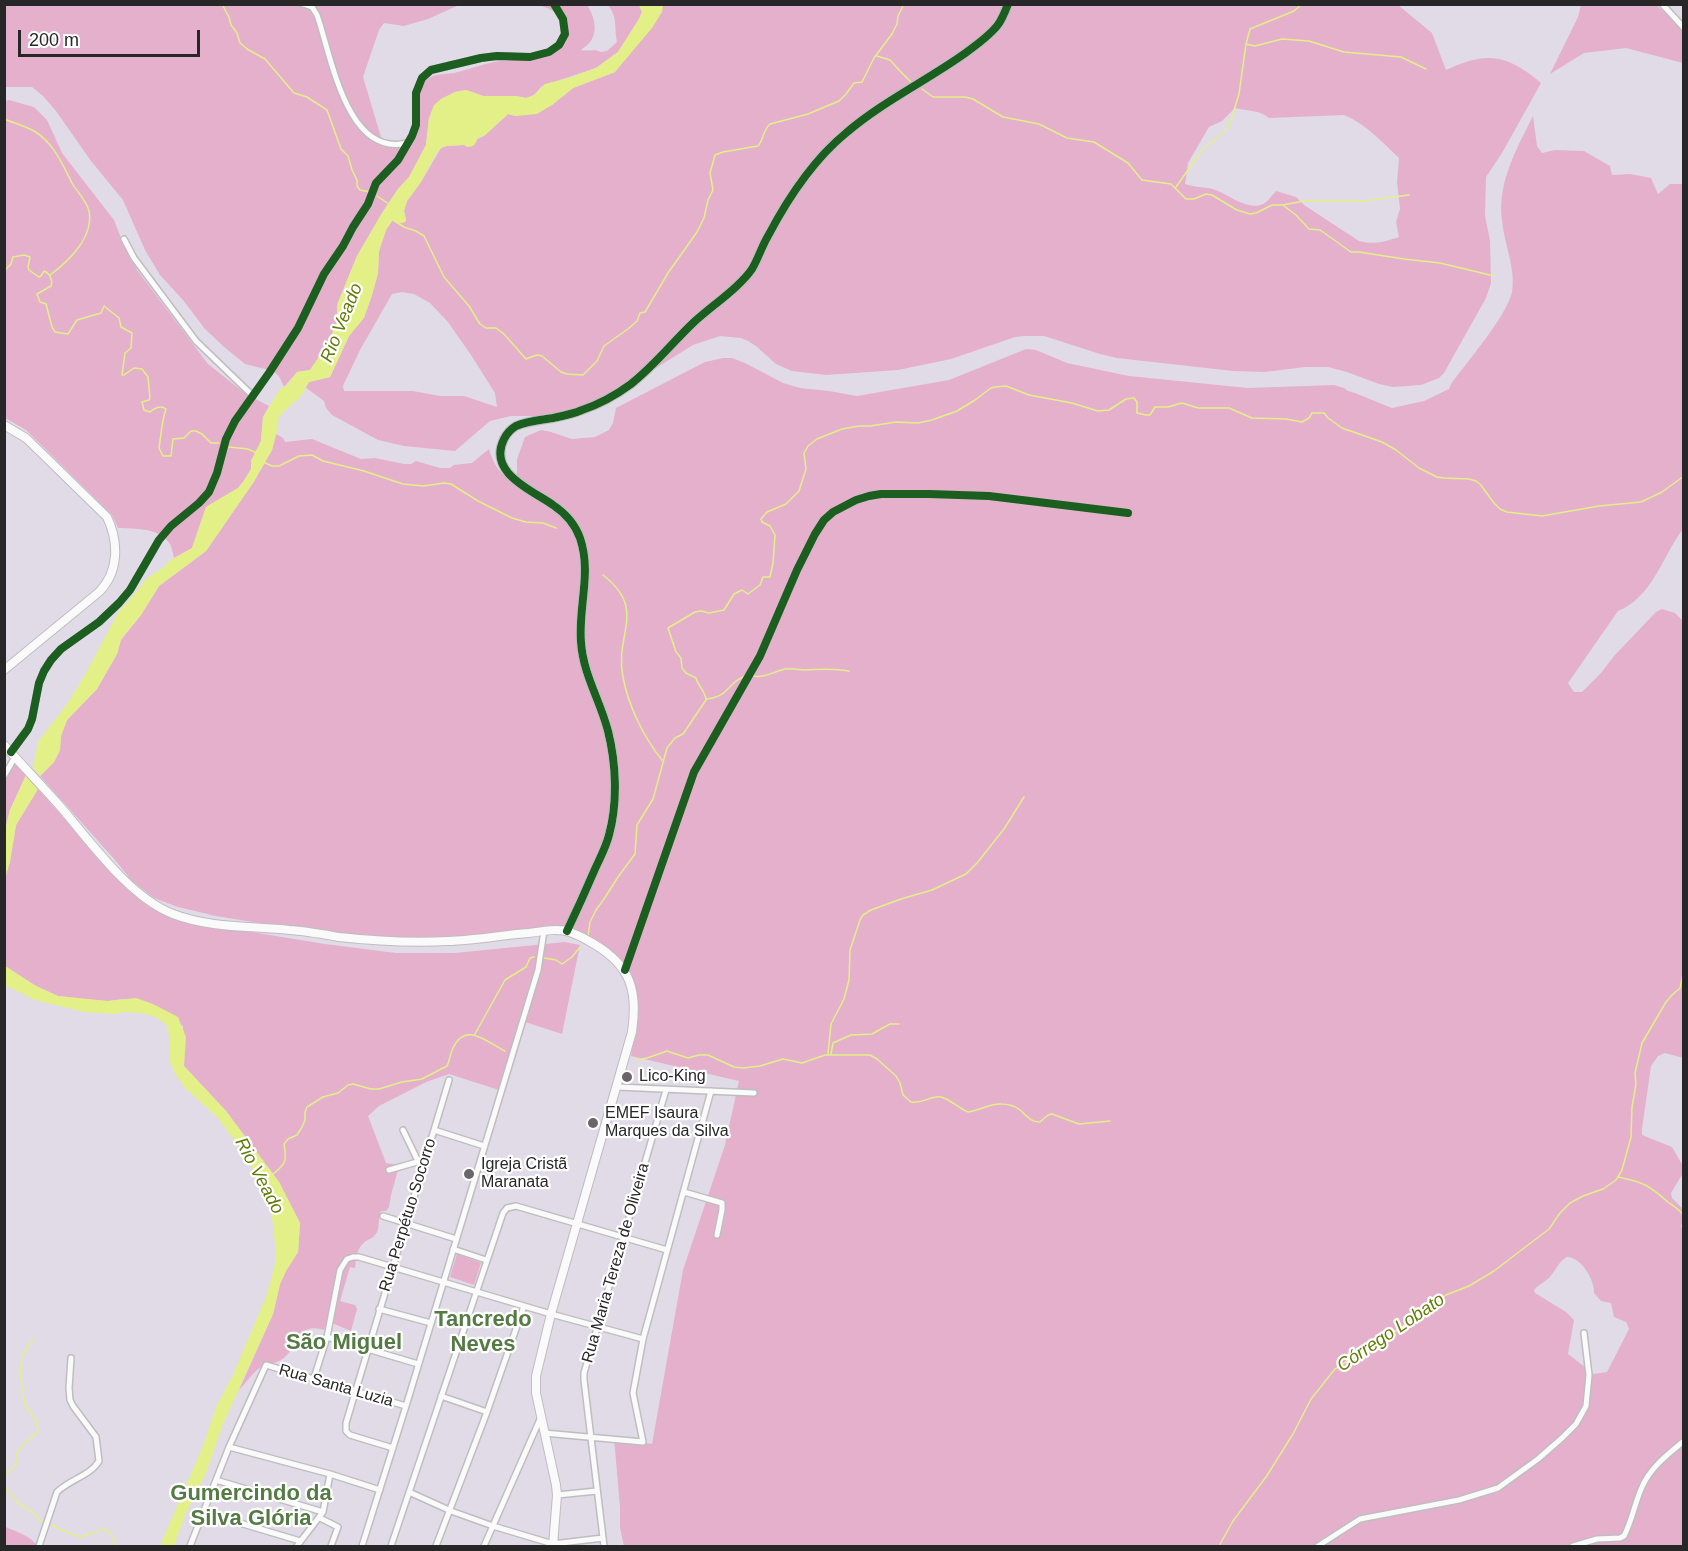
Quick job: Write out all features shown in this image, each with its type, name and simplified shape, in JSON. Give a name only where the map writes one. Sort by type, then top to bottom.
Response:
[{"type":"main road","points":[[567,931],[608,838],[613,809],[612,759],[606,725],[582,655],[586,575],[580,537],[573,523],[565,515],[520,484],[505,470],[502,466],[501,452],[505,437],[516,426],[565,416],[597,404],[634,381],[750,272],[767,237],[798,187],[833,144],[852,127],[941,70],[991,33],[1002,19],[1008,4]]},
{"type":"main road","points":[[4,425],[26,438],[107,517],[113,529],[116,557],[107,584],[4,670]]},
{"type":"main road","points":[[4,744],[118,873],[157,908],[175,915],[221,924],[393,942],[449,941],[544,931],[567,931],[602,948],[625,970],[633,991],[635,1014],[629,1048],[551,1314],[536,1376],[541,1417],[557,1495],[553,1545]]},
{"type":"street","points":[[303,4],[312,7],[317,15],[338,85],[363,128],[374,139],[388,145],[407,143]]},
{"type":"street","points":[[4,776],[28,729],[39,683],[51,660],[61,649],[99,622],[119,603],[133,585],[159,540],[209,492],[230,428],[298,328],[324,274],[368,204],[376,183],[405,150],[416,125],[417,86],[422,78],[438,68],[489,57],[530,57],[549,52],[561,42],[565,29],[561,14],[554,4]]},
{"type":"street","points":[[1662,4],[1683,28]]},
{"type":"street","points":[[124,239],[134,258],[196,341],[253,396]]},
{"type":"street","points":[[625,970],[694,772],[759,656],[797,570],[824,520],[833,512],[856,500],[881,494],[1000,497],[1128,513]]},
{"type":"street","points":[[362,1546],[540,962],[544,931]]},
{"type":"street","name":"Rua Perpétuo Socorro","points":[[393,1448],[348,1433],[345,1428],[366,1350],[406,1223],[421,1161],[434,1130],[449,1080]]},
{"type":"street","points":[[617,1087],[754,1093]]},
{"type":"street","name":"Rua Maria Tereza de Oliveira","points":[[604,1546],[584,1373],[666,1090]]},
{"type":"street","points":[[544,1434],[643,1442],[633,1393],[643,1339],[711,1091]]},
{"type":"street","name":"Rua Perpétuo Socorro","points":[[402,1130],[421,1161]]},
{"type":"street","points":[[434,1130],[484,1146]]},
{"type":"street","points":[[389,1170],[421,1161]]},
{"type":"street","points":[[684,1192],[722,1203],[717,1235]]},
{"type":"street","points":[[391,1546],[503,1213],[516,1206],[667,1250]]},
{"type":"street","points":[[383,1216],[456,1239]]},
{"type":"street","points":[[453,1249],[486,1260]]},
{"type":"street","points":[[314,1378],[327,1338],[340,1270],[347,1259],[359,1257],[597,1328],[643,1339]]},
{"type":"street","points":[[436,1546],[451,1511],[524,1305]]},
{"type":"street","points":[[379,1309],[431,1323]]},
{"type":"street","points":[[1318,1546],[1360,1519],[1460,1500],[1498,1488],[1546,1452],[1576,1424],[1586,1406],[1589,1375],[1584,1333]]},
{"type":"street","points":[[327,1338],[418,1364]]},
{"type":"street","points":[[39,1546],[57,1492],[93,1468],[99,1461],[96,1437],[70,1400],[71,1358]]},
{"type":"street","name":"Rua Santa Luzia","points":[[229,1447],[266,1365],[406,1406]]},
{"type":"street","points":[[441,1396],[487,1412]]},
{"type":"street","points":[[484,1546],[541,1417]]},
{"type":"street","points":[[1573,1546],[1588,1541],[1623,1536],[1643,1484],[1668,1454],[1683,1442]]},
{"type":"street","points":[[191,1546],[229,1447],[380,1490]]},
{"type":"street","points":[[203,1512],[299,1544],[323,1512],[330,1474]]},
{"type":"street","points":[[216,1480],[323,1512]]},
{"type":"street","points":[[557,1495],[597,1491]]},
{"type":"street","points":[[409,1492],[451,1511],[553,1545],[603,1538]]},
{"type":"street","points":[[320,1518],[338,1527],[331,1546]]},
{"type":"shaded area","points":[[5,5],[459,5],[428,19],[404,26],[384,23],[379,30],[363,77],[384,147],[400,145],[410,138],[414,128],[419,91],[425,82],[436,75],[454,73],[494,62],[541,57],[552,51],[565,32],[557,14],[539,5],[587,5],[593,17],[595,30],[591,40],[581,50],[586,51],[607,51],[617,42],[614,18],[608,5],[639,5],[642,12],[618,52],[596,68],[542,86],[534,95],[526,98],[483,96],[466,90],[455,92],[441,99],[429,118],[426,145],[415,166],[382,213],[357,256],[337,305],[337,323],[325,348],[310,370],[297,372],[284,387],[279,376],[273,371],[245,364],[223,346],[205,329],[160,275],[145,250],[123,200],[43,96],[32,87],[5,87]]},
{"type":"shaded area","points":[[663,5],[1398,5],[1432,33],[1446,70],[1473,60],[1496,58],[1518,66],[1541,83],[1486,177],[1485,216],[1490,240],[1491,283],[1486,298],[1444,373],[1439,378],[1421,385],[1393,387],[1328,367],[1305,367],[1265,372],[1233,371],[1117,358],[1044,336],[1015,337],[951,359],[898,370],[826,375],[792,371],[776,364],[748,341],[720,336],[693,345],[578,411],[548,416],[511,416],[490,421],[455,451],[404,446],[378,440],[332,415],[324,401],[305,387],[309,382],[330,377],[349,336],[364,317],[378,273],[379,251],[386,230],[392,221],[405,222],[404,211],[407,201],[441,148],[464,145],[484,136],[508,114],[516,116],[552,105],[573,88],[615,72]],"holes":[[[1235,108],[1257,112],[1269,118],[1344,115],[1367,128],[1399,158],[1397,182],[1400,209],[1396,222],[1399,237],[1379,242],[1359,241],[1304,205],[1296,197],[1276,191],[1265,203],[1252,206],[1214,189],[1185,184],[1188,163],[1209,127],[1222,121]],[[402,292],[414,294],[430,303],[448,322],[495,393],[497,407],[464,396],[440,396],[413,391],[344,391],[343,386],[360,350],[392,294]]]},
{"type":"shaded area","points":[[1581,5],[1656,5],[1683,25],[1683,63],[1626,48],[1584,53],[1550,74],[1578,17]]},
{"type":"shaded area","points":[[9,100],[34,107],[47,120],[62,153],[114,220],[137,270],[208,364],[246,394],[269,406],[263,417],[261,441],[251,461],[251,469],[243,482],[238,488],[206,507],[192,548],[174,558],[170,544],[160,534],[139,529],[118,528],[112,515],[26,430],[5,418],[4,101]]},
{"type":"shaded area","points":[[1533,116],[1537,146],[1542,153],[1555,150],[1584,151],[1610,166],[1612,175],[1630,174],[1651,178],[1658,194],[1670,184],[1683,184],[1683,529],[1648,586],[1630,605],[1618,611],[1568,683],[1574,692],[1582,692],[1656,612],[1662,609],[1675,613],[1683,619],[1683,1058],[1665,1053],[1658,1056],[1651,1066],[1642,1135],[1672,1147],[1683,1166],[1683,1173],[1671,1193],[1672,1198],[1684,1210],[1683,1546],[624,1546],[620,1528],[614,1438],[652,1444],[683,1270],[725,1145],[739,1081],[631,1056],[637,1019],[637,1000],[622,964],[571,934],[553,933],[466,942],[326,934],[216,916],[178,907],[154,898],[132,881],[40,776],[54,762],[60,750],[61,736],[67,720],[97,689],[117,654],[121,640],[141,615],[159,586],[206,551],[253,483],[272,450],[276,434],[285,442],[312,439],[361,459],[375,458],[404,464],[416,461],[440,468],[472,463],[489,449],[496,466],[510,481],[517,474],[517,459],[525,437],[541,430],[572,439],[595,437],[609,430],[616,408],[705,362],[732,358],[783,383],[800,388],[857,396],[949,380],[1026,349],[1036,350],[1067,363],[1129,376],[1248,388],[1334,385],[1392,408],[1424,401],[1449,389],[1509,302],[1513,283],[1503,229],[1502,193],[1515,153]],"holes":[[[1572,1258],[1586,1270],[1594,1293],[1601,1301],[1611,1303],[1614,1317],[1626,1322],[1629,1329],[1607,1372],[1594,1374],[1568,1354],[1574,1320],[1534,1290],[1550,1277],[1564,1259]]]},
{"type":"shaded area","points":[[12,758],[26,775],[10,810],[5,830],[5,783]]},
{"type":"shaded area","points":[[38,789],[129,891],[149,907],[160,911],[227,928],[396,953],[455,953],[565,942],[580,945],[562,1034],[519,1020],[499,1090],[449,1074],[426,1082],[379,1106],[368,1116],[386,1163],[398,1165],[398,1170],[389,1207],[386,1211],[381,1211],[377,1233],[363,1243],[359,1249],[355,1268],[350,1267],[340,1301],[355,1305],[357,1309],[351,1331],[327,1321],[324,1330],[308,1329],[302,1333],[287,1355],[281,1360],[258,1369],[239,1390],[273,1314],[280,1284],[298,1252],[300,1223],[279,1182],[226,1111],[184,1066],[183,1026],[123,999],[108,1001],[58,996],[36,986],[5,966],[5,878],[16,825]]},
{"type":"shaded area","points":[[457,1254],[481,1263],[474,1285],[450,1277]]},
{"type":"shaded area","points":[[4,1526],[27,1536],[37,1546],[5,1546]]},
{"type":"water","points":[[639,5],[663,5],[662,12],[652,28],[615,72],[573,88],[537,114],[516,116],[508,114],[484,136],[478,137],[473,146],[446,146],[436,154],[421,182],[407,201],[404,211],[405,222],[398,224],[392,221],[386,230],[379,251],[378,273],[364,318],[349,336],[330,377],[309,382],[301,396],[279,416],[272,450],[253,483],[206,551],[159,586],[141,615],[121,639],[117,654],[97,689],[67,720],[61,736],[60,750],[54,762],[40,776],[33,768],[38,742],[67,704],[85,675],[118,613],[146,579],[169,561],[192,548],[206,507],[238,488],[251,469],[251,461],[261,441],[263,417],[280,389],[287,385],[297,372],[310,370],[325,348],[337,323],[337,305],[357,256],[382,213],[409,177],[426,145],[429,118],[434,105],[455,92],[466,90],[483,96],[526,98],[534,95],[545,84],[596,68],[618,52],[639,19],[642,12]]},
{"type":"water","points":[[26,775],[38,789],[16,825],[5,878],[5,830],[10,810]]},
{"type":"water","name":"Rio Veado","points":[[5,966],[36,986],[58,996],[108,1001],[136,998],[178,1017],[186,1037],[184,1066],[226,1111],[279,1182],[300,1223],[298,1252],[280,1284],[273,1314],[223,1424],[206,1473],[185,1515],[174,1546],[160,1546],[203,1446],[216,1407],[232,1377],[266,1297],[274,1269],[276,1254],[273,1223],[267,1200],[246,1155],[217,1117],[185,1088],[174,1072],[169,1059],[167,1026],[162,1021],[140,1013],[84,1012],[35,1000],[5,985]]},
{"type":"waterway","points":[[222,4],[240,43],[265,59],[294,93],[307,97],[327,110],[341,149],[348,156],[357,186],[360,190],[370,192]]},
{"type":"waterway","points":[[393,220],[424,236],[444,277],[469,306],[480,324],[486,328],[496,328],[504,334],[526,359],[537,355],[542,356],[561,372],[583,375],[597,361],[604,346],[637,321],[640,313],[645,312],[668,273],[697,232],[713,190],[710,173],[715,155],[758,146],[770,124],[808,114],[839,101],[854,83],[862,82],[874,58],[892,34],[904,4]]},
{"type":"waterway","points":[[1176,187],[1202,150],[1225,131],[1230,123],[1239,94],[1250,29],[1294,11],[1302,4]]},
{"type":"waterway","points":[[1246,44],[1255,46],[1282,39],[1309,41],[1344,52],[1401,57],[1426,69]]},
{"type":"waterway","points":[[877,56],[890,60],[912,83]]},
{"type":"waterway","points":[[922,89],[933,97],[973,99],[1003,117],[1039,124],[1067,138],[1094,142],[1128,163],[1142,180],[1171,184],[1186,199],[1194,199],[1206,194],[1212,195],[1237,210],[1250,214],[1272,205],[1304,201],[1364,201],[1409,195]]},
{"type":"waterway","points":[[4,119],[34,131],[47,141],[57,154],[89,211],[90,221],[84,239],[65,263],[50,275]]},
{"type":"waterway","points":[[377,196],[389,204]]},
{"type":"waterway","points":[[1284,206],[1309,229],[1320,230],[1351,252],[1440,263],[1494,276]]},
{"type":"waterway","points":[[4,271],[11,264],[13,257],[24,255],[30,257],[29,270],[39,277],[44,271],[48,273],[51,286],[37,294],[40,302],[46,304],[55,332],[68,334],[77,320],[101,313],[104,306],[119,318],[121,327],[132,333],[131,348],[125,353],[122,375],[134,368],[142,369],[148,377],[150,398],[142,402],[144,410],[150,412],[162,407],[166,409],[159,448],[163,456],[171,456],[173,439],[184,438],[191,431],[202,434],[211,443],[219,443]]},
{"type":"waterway","points":[[706,699],[696,678],[682,668],[681,658],[676,652],[668,628],[695,612],[709,613],[724,610],[734,594],[742,590],[748,594],[760,585],[763,577],[770,577],[775,535],[770,526],[761,519],[767,512],[786,504],[799,491],[806,469],[804,453],[808,446],[817,439],[842,429],[932,420],[957,411],[995,387],[1006,386],[1029,395],[1072,403],[1098,411],[1109,410],[1126,399],[1134,398],[1137,402],[1137,413],[1146,415],[1150,415],[1155,407],[1168,407],[1182,403],[1198,408],[1229,408],[1252,418],[1302,422],[1312,413],[1324,413],[1342,428],[1382,442],[1419,468],[1437,477],[1476,481],[1494,503],[1507,512],[1542,516],[1599,506],[1641,502],[1662,492],[1684,476]]},
{"type":"waterway","points":[[229,447],[248,449],[257,453]]},
{"type":"waterway","points":[[263,462],[279,466],[299,456],[312,455],[323,461],[403,484],[423,486],[451,484],[512,518],[543,523],[556,528]]},
{"type":"waterway","points":[[603,575],[616,588],[624,600],[627,611],[621,662],[629,699],[643,731],[662,760]]},
{"type":"waterway","points":[[752,676],[788,669],[849,671]]},
{"type":"waterway","points":[[707,699],[721,695],[737,680],[748,676]]},
{"type":"waterway","points":[[588,936],[590,922],[596,910],[635,854],[637,825],[653,799],[667,748],[675,738],[683,734],[706,700]]},
{"type":"waterway","points":[[828,1054],[831,1024],[844,999],[849,980],[850,950],[863,915],[901,899],[932,890],[966,874],[1004,829],[1024,797]]},
{"type":"waterway","points":[[544,958],[556,960],[562,964],[580,947]]},
{"type":"waterway","points":[[475,1034],[505,980],[526,967],[530,958],[534,957]]},
{"type":"waterway","name":"Córrego Lobato","points":[[1219,1546],[1233,1521],[1266,1477],[1293,1434],[1311,1399],[1335,1369],[1402,1327],[1446,1295],[1469,1286],[1494,1271],[1549,1229],[1570,1203],[1603,1189],[1616,1180],[1622,1170],[1631,1137],[1635,1073],[1642,1043],[1666,1002],[1680,988],[1684,970]]},
{"type":"waterway","points":[[831,1054],[833,1043],[851,1035],[872,1034],[890,1024],[899,1024]]},
{"type":"waterway","points":[[272,1175],[284,1162],[284,1144],[288,1139],[297,1135],[302,1127],[307,1107],[323,1097],[338,1093],[353,1084],[379,1089],[422,1079],[447,1066],[453,1048],[464,1036],[477,1036],[505,1051]]},
{"type":"waterway","points":[[636,1060],[667,1051],[688,1058],[708,1055],[734,1067],[743,1068],[783,1059],[802,1063],[825,1055],[870,1055],[896,1076],[903,1095],[911,1102],[940,1097],[968,1112],[993,1105],[1009,1105],[1037,1122],[1052,1114],[1079,1124],[1110,1121]]},
{"type":"waterway","points":[[1618,1177],[1634,1181],[1657,1192],[1684,1216]]},
{"type":"waterway","points":[[1684,1220],[1682,1226],[1684,1232]]},
{"type":"waterway","points":[[4,1476],[16,1465],[16,1454],[19,1448],[38,1431],[36,1421],[25,1404],[20,1373],[22,1356],[33,1339]]},
{"type":"waterway","points":[[4,1487],[18,1503],[44,1522]]},
{"type":"waterway","points":[[52,1525],[80,1537],[105,1529],[110,1533],[116,1546]]},
{"type":"cycle path","points":[[11,752],[28,729],[39,683],[51,660],[61,649],[99,622],[119,603],[130,590],[159,540],[209,492],[217,473],[226,439],[235,421],[298,328],[324,274],[368,204],[376,183],[398,160],[412,136],[416,125],[416,93],[422,78],[431,70],[481,58],[530,57],[549,52],[559,45],[565,34],[563,19],[554,4]]},
{"type":"cycle path","points":[[567,931],[609,835],[615,796],[613,756],[605,720],[582,654],[581,629],[585,564],[580,538],[562,512],[506,471],[500,451],[504,439],[520,424],[568,415],[608,399],[631,384],[752,269],[784,208],[823,155],[874,111],[949,64],[990,34],[999,24],[1008,4]]},
{"type":"cycle path","points":[[625,970],[694,772],[760,656],[797,570],[824,520],[833,512],[856,500],[881,494],[989,496],[1128,513]]},
{"type":"place","name":"Lico-King","points":[[627,1077]]},
{"type":"place","name":"EMEF Isaura Marques da Silva","points":[[593,1123]]},
{"type":"place","name":"Igreja Cristã Maranata","points":[[469,1174]]},
{"type":"district","name":"Tancredo Neves","points":[[483,1332]]},
{"type":"district","name":"São Miguel","points":[[344,1343]]},
{"type":"district","name":"Gumercindo da Silva Glória","points":[[251,1506]]}]
